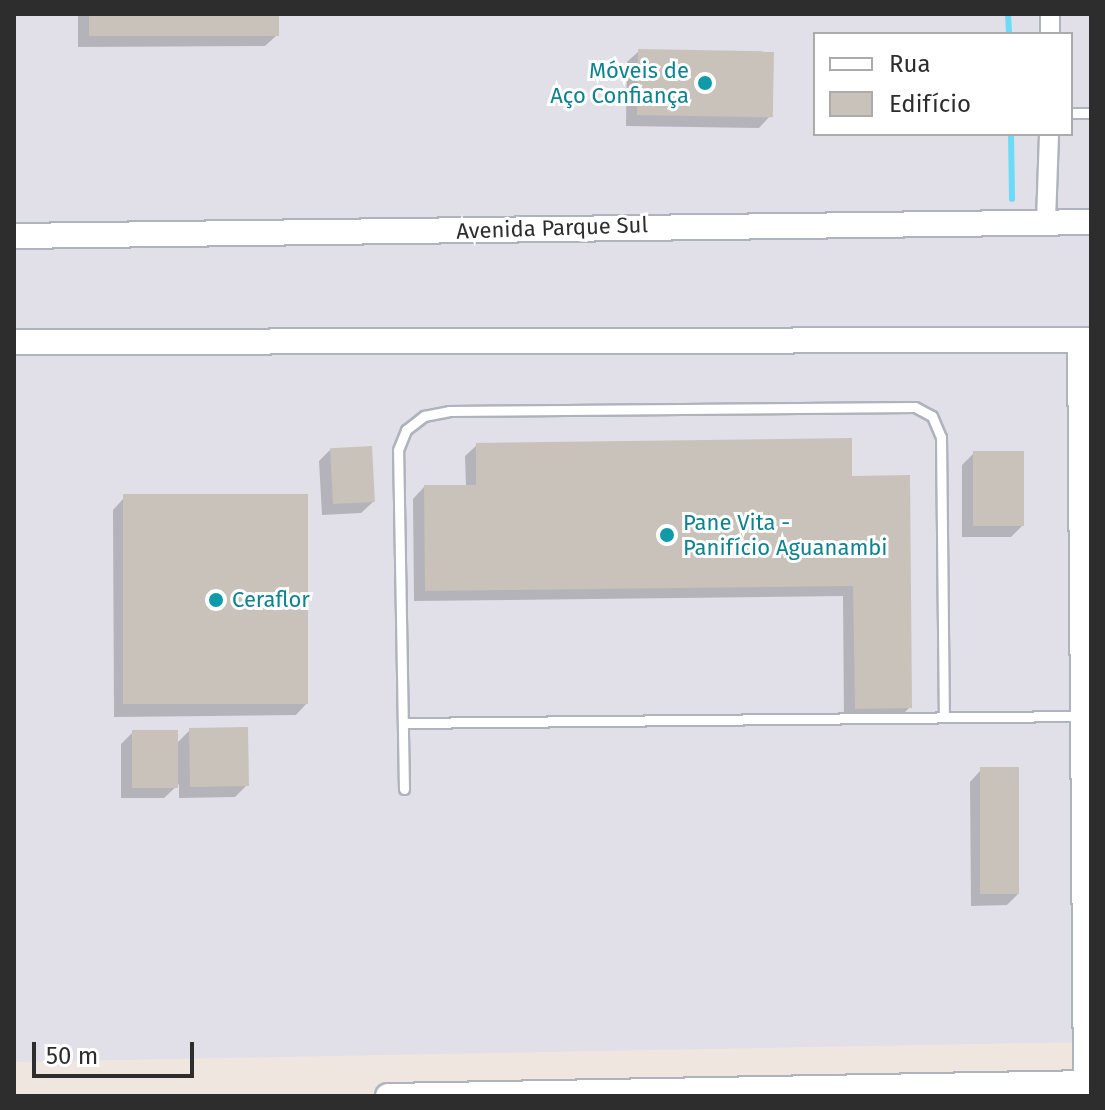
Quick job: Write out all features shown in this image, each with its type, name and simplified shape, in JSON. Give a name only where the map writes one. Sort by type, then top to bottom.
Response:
[{"type":"street","points":[[1046,221],[1049,136]]},
{"type":"street","name":"Avenida Parque Sul","points":[[14,236],[1091,222]]},
{"type":"street","points":[[14,342],[1086,340],[1084,716],[1089,1083],[1038,1090],[388,1096]]},
{"type":"lane","points":[[404,789],[398,450],[406,430],[424,416],[464,411],[915,407],[932,416],[941,437],[944,717]]},
{"type":"lane","points":[[403,723],[1084,716]]},
{"type":"shaded area","points":[[14,14],[1091,14],[1091,1042],[14,1062]]},
{"type":"building","points":[[89,14],[279,14],[279,36],[89,36]]},
{"type":"building","name":"Móveis de Aço Confiança","points":[[638,49],[774,51],[773,117],[637,115]]},
{"type":"building","name":"Pane Vita - Panifício Aguanambi","points":[[852,438],[852,476],[910,475],[912,708],[855,709],[853,586],[425,591],[424,485],[476,485],[476,443]]},
{"type":"building","points":[[372,446],[375,502],[333,504],[330,448]]},
{"type":"building","points":[[973,451],[1024,451],[1024,526],[973,526]]},
{"type":"building","name":"Ceraflor","points":[[123,494],[308,494],[308,704],[123,704]]},
{"type":"building","points":[[248,727],[249,786],[190,787],[189,728]]},
{"type":"building","points":[[132,730],[178,730],[178,788],[132,788]]},
{"type":"building","points":[[980,767],[1019,767],[1019,894],[980,894]]},
{"type":"waterway","points":[[1008,14],[1009,32]]},
{"type":"waterway","points":[[1011,136],[1012,199]]},
{"type":"place","name":"Móveis de Aço Confiança","points":[[705,83]]},
{"type":"place","name":"Pane Vita - Panifício Aguanambi","points":[[667,535]]},
{"type":"place","name":"Ceraflor","points":[[216,600]]}]
